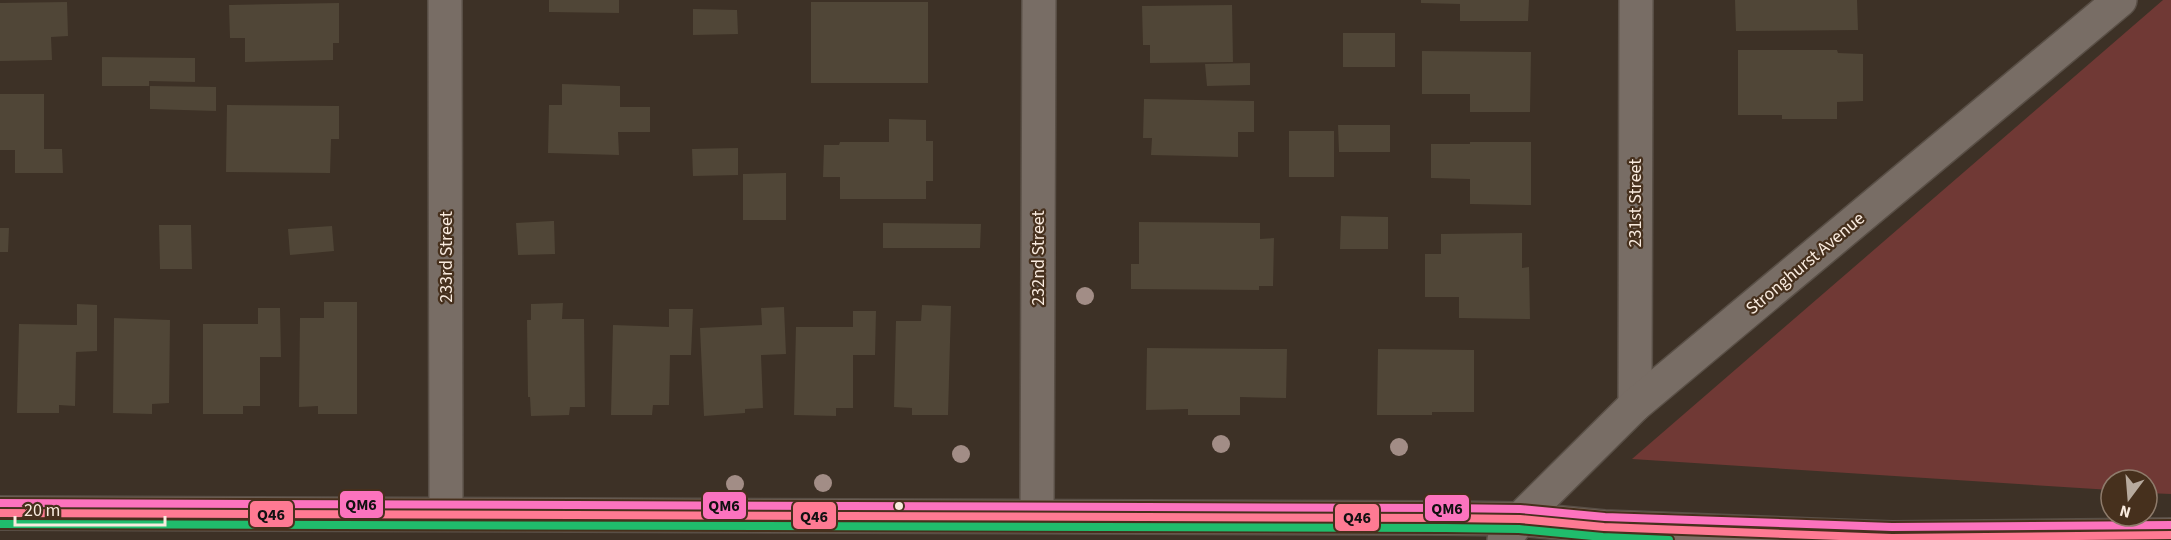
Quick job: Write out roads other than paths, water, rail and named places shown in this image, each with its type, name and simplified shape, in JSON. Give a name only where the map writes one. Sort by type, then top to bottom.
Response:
[{"type":"main road","points":[[0,513],[1037,515],[1512,529],[1604,527],[1892,538],[2171,535]]},
{"type":"street","name":"233rd Street","points":[[445,0],[446,514]]},
{"type":"street","name":"232nd Street","points":[[1037,515],[1039,0]]},
{"type":"street","name":"231st Street","points":[[1635,405],[1636,0]]},
{"type":"street","name":"Stronghurst Avenue","points":[[1512,529],[1635,405],[2120,0]]}]
